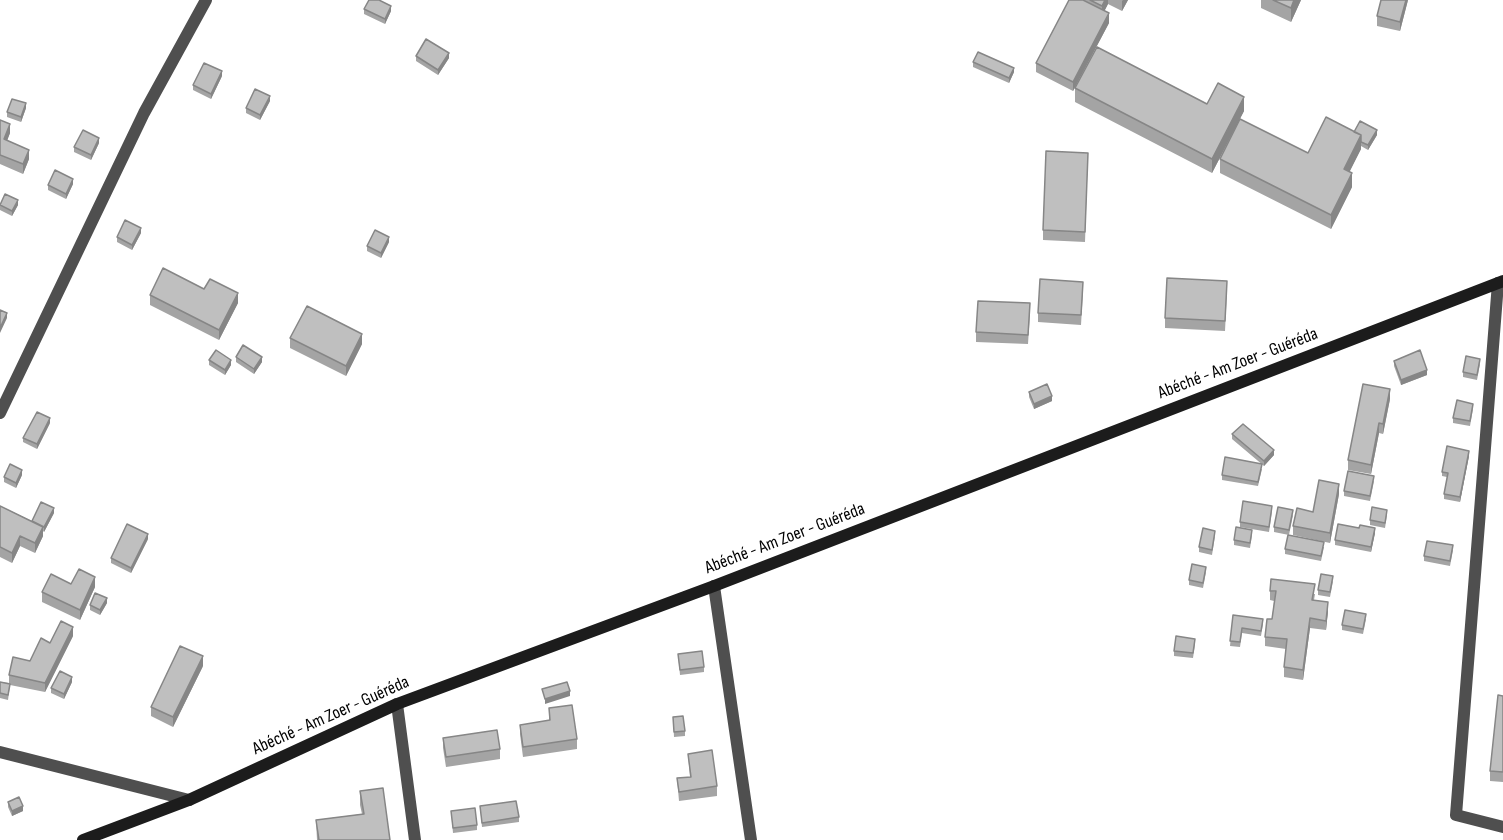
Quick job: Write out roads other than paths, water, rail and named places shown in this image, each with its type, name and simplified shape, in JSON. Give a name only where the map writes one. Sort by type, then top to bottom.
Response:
[{"type":"main road","name":"Abéché - Am Zoer - Guéréda","points":[[83,840],[189,800],[397,704],[714,586],[1501,282]]},
{"type":"street","points":[[0,413],[144,113],[206,0]]},
{"type":"street","points":[[1501,282],[1456,815],[1503,827]]},
{"type":"street","points":[[714,586],[751,840]]},
{"type":"street","points":[[397,704],[415,840]]},
{"type":"street","points":[[0,752],[189,800]]}]
